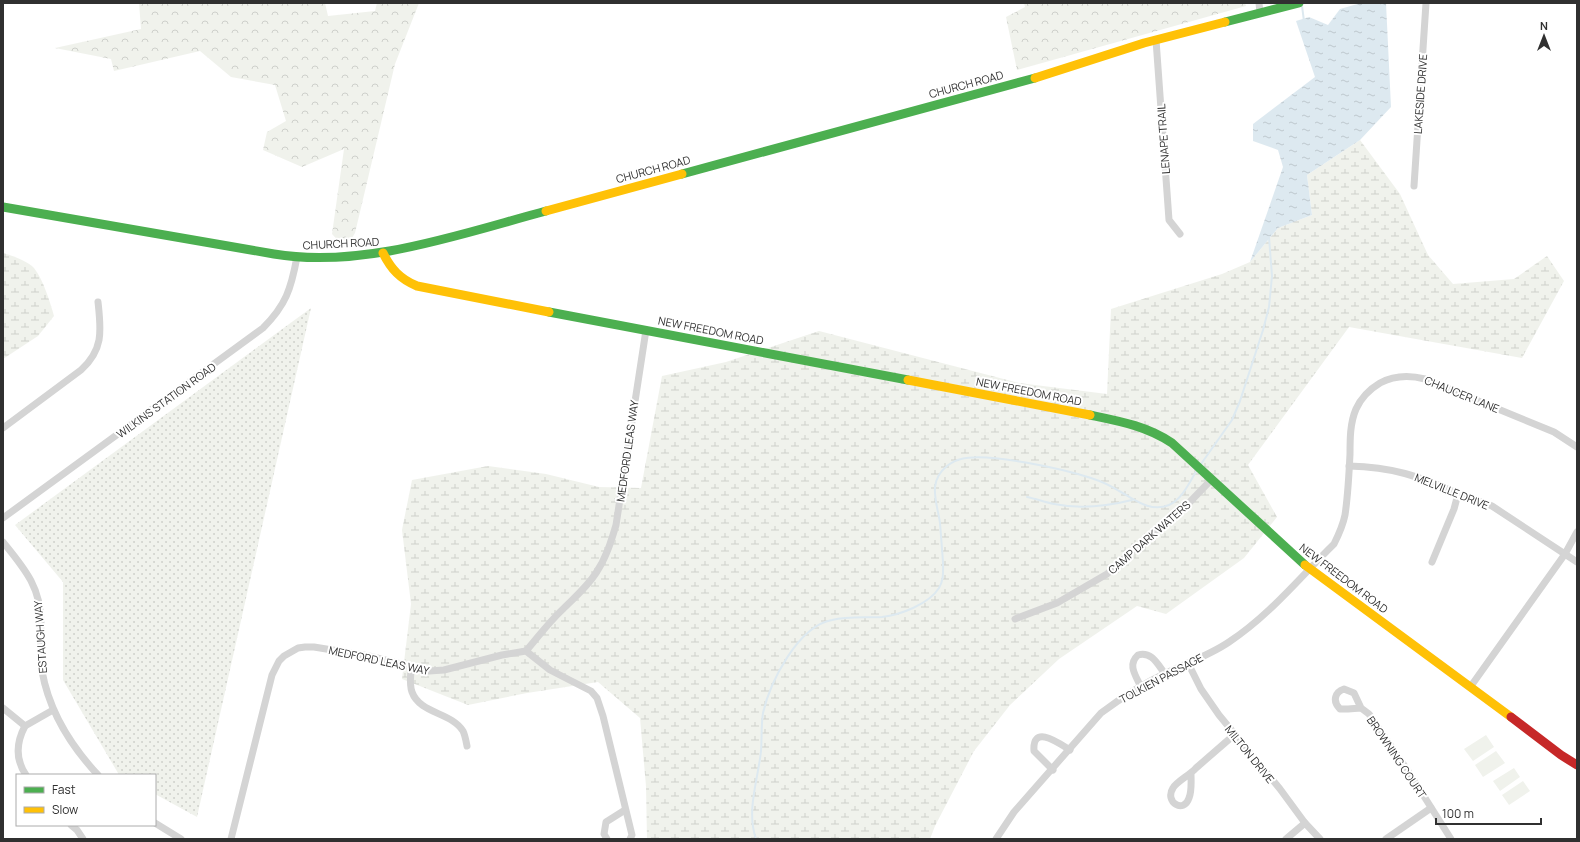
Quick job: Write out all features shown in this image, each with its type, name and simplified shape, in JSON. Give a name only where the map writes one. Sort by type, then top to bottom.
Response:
[{"type":"main road","name":"CHURCH ROAD","points":[[3,207],[259,252],[297,257],[337,257],[383,253],[449,237],[1016,83],[1156,40],[1299,3]]},
{"type":"main road","name":"NEW FREEDOM ROAD","points":[[383,253],[389,264],[400,278],[414,285],[1116,420],[1146,428],[1159,434],[1187,456],[1309,569],[1471,686],[1561,755],[1577,765]]},
{"type":"street","points":[[1259,3],[1260,13]]},
{"type":"street","name":"LAKESIDE DRIVE","points":[[1414,186],[1426,3]]},
{"type":"street","name":"LENAPE TRAIL","points":[[1156,40],[1169,220],[1180,234]]},
{"type":"street","name":"WILKINS STATION ROAD","points":[[3,518],[263,328],[276,315],[284,302],[293,279],[297,257]]},
{"type":"street","points":[[3,428],[91,361],[97,350],[100,338],[98,302]]},
{"type":"street","name":"MEDFORD LEAS WAY","points":[[231,839],[272,675],[284,656],[298,648],[314,647],[369,656],[411,667],[436,671],[502,655],[526,651],[596,574],[611,544],[616,525],[646,330]]},
{"type":"street","name":"CHAUCER LANE","points":[[1309,569],[1334,544],[1340,531],[1345,514],[1352,424],[1360,402],[1364,396],[1376,386],[1391,378],[1399,376],[1416,377],[1445,387],[1554,432],[1577,446]]},
{"type":"street","name":"MELVILLE DRIVE","points":[[1349,466],[1368,466],[1402,472],[1492,506],[1577,562]]},
{"type":"street","name":"CAMP DARK WATERS","points":[[1015,619],[1057,603],[1107,574],[1148,537],[1186,506],[1210,477]]},
{"type":"street","points":[[1432,562],[1454,509],[1458,494]]},
{"type":"street","points":[[1471,686],[1565,554],[1577,532]]},
{"type":"street","name":"ESTAUGH WAY","points":[[3,542],[31,578],[38,595],[41,614],[40,662],[45,687],[53,710],[78,751],[97,774]]},
{"type":"street","name":"TOLKIEN PASSAGE","points":[[996,839],[1014,812],[1053,770],[1101,713],[1141,687],[1228,643],[1252,626],[1268,612],[1309,569]]},
{"type":"street","points":[[526,651],[550,670],[590,691],[597,698],[608,734],[632,835],[630,839]]},
{"type":"street","points":[[1141,687],[1132,665],[1133,661],[1138,655],[1146,654],[1153,658],[1165,674]]},
{"type":"street","name":"MILTON DRIVE","points":[[1188,663],[1201,689],[1234,735],[1280,790],[1305,823],[1320,839]]},
{"type":"street","points":[[411,667],[410,684],[413,695],[421,705],[450,719],[458,725],[464,732],[467,746]]},
{"type":"street","points":[[3,708],[25,726]]},
{"type":"street","name":"BROWNING COURT","points":[[1361,708],[1369,714],[1451,839]]},
{"type":"street","points":[[25,774],[20,765],[18,753],[20,738],[25,726],[53,710]]},
{"type":"street","points":[[1191,774],[1234,735]]},
{"type":"street","points":[[1053,770],[1034,751],[1036,741],[1039,738],[1044,737],[1052,738],[1070,750]]},
{"type":"street","points":[[1386,839],[1431,808]]},
{"type":"street","points":[[607,839],[604,834],[606,822],[625,810]]},
{"type":"street","points":[[1286,839],[1305,823]]},
{"type":"street","points":[[156,825],[181,839]]},
{"type":"street","points":[[72,826],[83,839]]},
{"type":"green space","points":[[139,3],[325,3],[328,16],[375,11],[377,3],[419,3],[395,64],[355,233],[347,246],[344,247],[332,234],[344,149],[302,167],[263,150],[267,132],[286,121],[275,85],[231,77],[200,51],[114,71],[111,59],[55,48],[141,29]]},
{"type":"green space","points":[[1024,3],[1245,3],[1246,6],[1017,70],[1006,17],[1025,7]]},
{"type":"green space","points":[[1360,140],[1400,194],[1428,255],[1453,284],[1514,279],[1547,256],[1564,281],[1522,358],[1349,327],[1248,465],[1277,517],[1244,558],[1166,614],[1137,606],[1059,659],[1010,705],[974,751],[935,826],[930,839],[647,839],[646,786],[640,718],[598,682],[527,693],[468,705],[402,679],[411,604],[402,530],[412,480],[488,466],[546,474],[599,487],[641,488],[662,376],[726,362],[819,331],[1019,383],[1107,394],[1111,309],[1222,274],[1250,262],[1278,228],[1312,215],[1307,175]]},
{"type":"green space","points":[[3,253],[24,261],[34,268],[43,284],[54,316],[38,336],[3,359]]},
{"type":"green space","points":[[311,308],[197,817],[156,795],[156,774],[118,773],[63,680],[63,582],[15,525]]},
{"type":"green space","points":[[1486,735],[1494,747],[1473,761],[1464,749]]},
{"type":"green space","points":[[1496,751],[1505,763],[1483,777],[1475,765]]},
{"type":"green space","points":[[1514,768],[1520,777],[1500,791],[1493,781]]},
{"type":"green space","points":[[1523,781],[1530,791],[1509,805],[1502,795]]},
{"type":"water","points":[[1361,3],[1386,3],[1391,107],[1360,140],[1307,175],[1312,215],[1278,228],[1250,262],[1283,167],[1278,150],[1253,141],[1253,124],[1315,77],[1296,21],[1309,17],[1328,25],[1340,9]]},
{"type":"waterway","points":[[1302,6],[1304,21]]},
{"type":"waterway","points":[[1201,464],[1232,420],[1240,401],[1263,330],[1269,307],[1272,276],[1269,237]]},
{"type":"waterway","points":[[756,839],[753,828],[752,806],[760,762],[763,713],[772,686],[779,672],[787,657],[797,644],[820,624],[838,619],[882,617],[897,614],[921,604],[939,588],[942,582],[943,562],[935,486],[941,472],[947,466],[959,459],[973,457],[1026,462],[1098,480],[1142,504],[1155,507],[1162,507],[1174,503],[1185,490],[1197,470]]},
{"type":"waterway","points":[[1027,497],[1064,506],[1083,507],[1113,504],[1132,500]]},
{"type":"traffic: fast","points":[[1225,22],[1299,3]]},
{"type":"traffic: fast","points":[[682,174],[1035,78]]},
{"type":"traffic: fast","points":[[3,207],[274,254],[308,257],[342,257],[411,247],[446,239],[546,211]]},
{"type":"traffic: fast","points":[[549,312],[908,380]]},
{"type":"traffic: fast","points":[[1090,415],[1143,428],[1172,443],[1305,565]]},
{"type":"traffic: slow","points":[[1035,78],[1144,43],[1225,22]]},
{"type":"traffic: slow","points":[[546,211],[682,174]]},
{"type":"traffic: slow","points":[[383,253],[389,264],[401,277],[417,286],[549,312]]},
{"type":"traffic: slow","points":[[908,380],[1090,415]]},
{"type":"traffic: slow","points":[[1305,565],[1511,717]]},
{"type":"traffic: jam","points":[[1511,717],[1561,755],[1577,765]]}]
